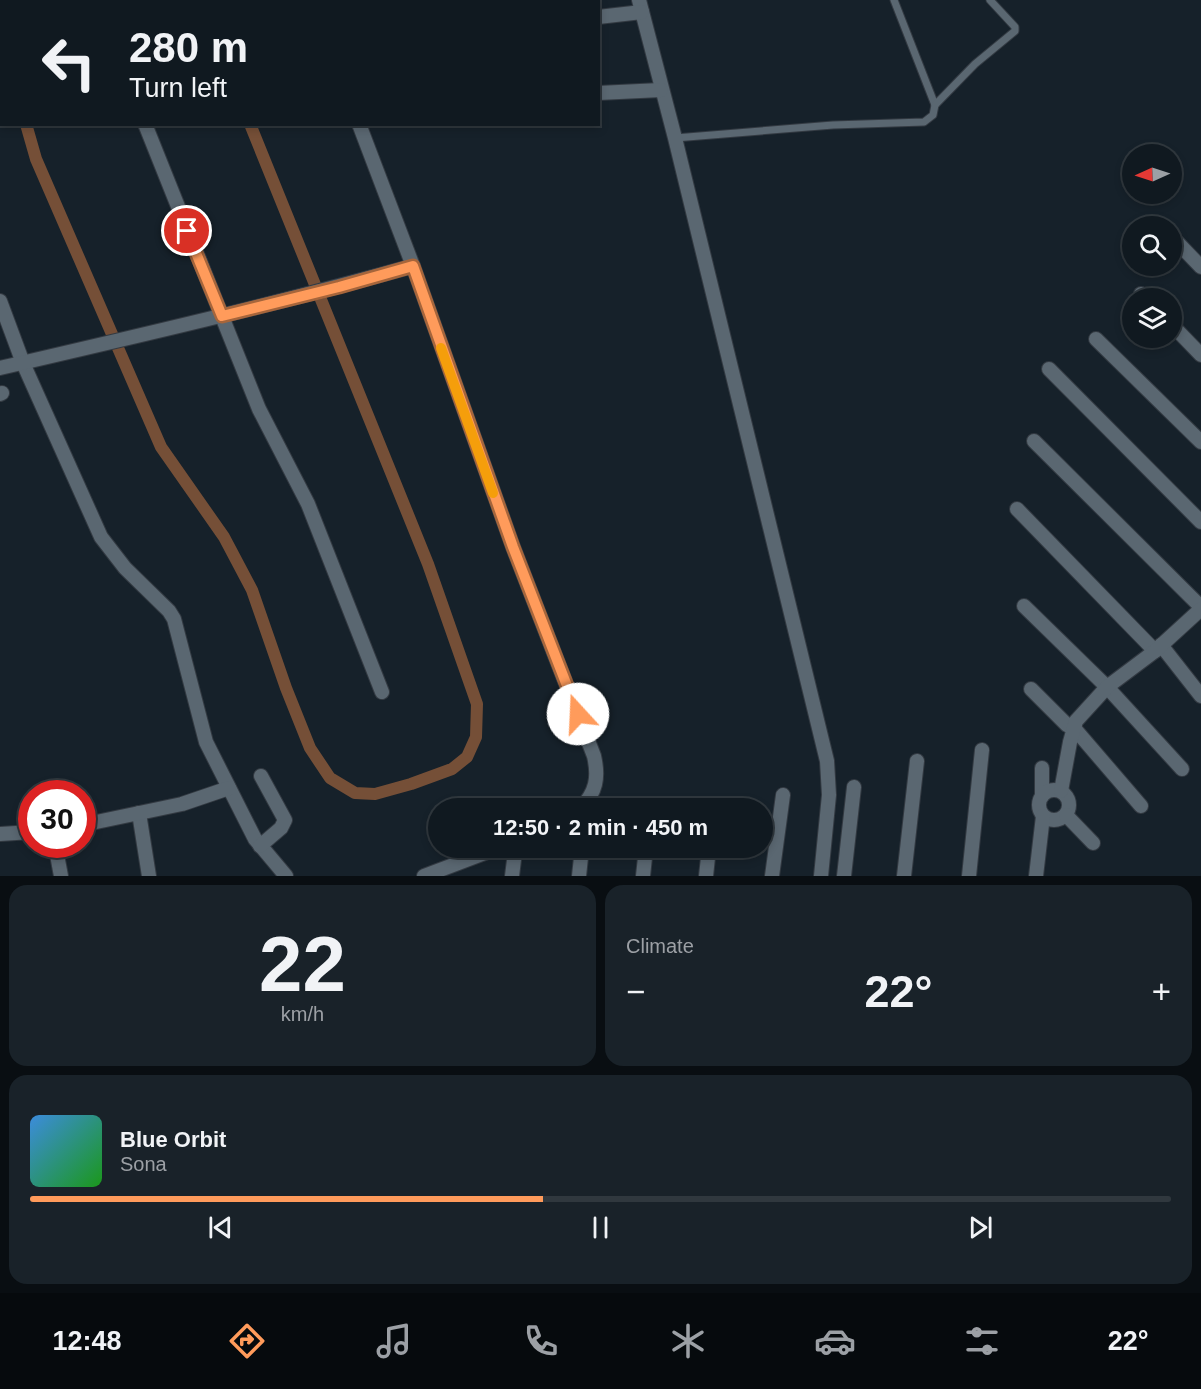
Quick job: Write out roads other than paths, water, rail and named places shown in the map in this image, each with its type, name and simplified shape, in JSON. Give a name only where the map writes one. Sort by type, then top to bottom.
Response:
[{"type":"street","points":[[600,16],[640,6],[675,138],[827,761],[829,795],[821,876]]},
{"type":"street","points":[[600,93],[661,90]]},
{"type":"street","points":[[145,126],[260,409],[308,504],[382,692]]},
{"type":"street","points":[[360,126],[413,266],[501,515],[594,756],[597,779],[589,798]]},
{"type":"street","points":[[1182,247],[1201,267]]},
{"type":"street","points":[[0,368],[304,296],[413,266]]},
{"type":"street","points":[[0,302],[24,363],[101,537],[126,568],[174,619],[206,742],[260,846],[286,876]]},
{"type":"street","points":[[1182,335],[1201,355]]},
{"type":"street","points":[[1096,339],[1201,442]]},
{"type":"street","points":[[1049,369],[1199,516]]},
{"type":"street","points":[[1034,441],[1201,608],[1158,648],[1107,687],[1076,721],[1061,791]]},
{"type":"street","points":[[1017,508],[1158,648],[1201,696]]},
{"type":"street","points":[[1024,606],[1107,687],[1182,769]]},
{"type":"street","points":[[1031,689],[1067,725],[1074,728],[1141,806]]},
{"type":"street","points":[[969,876],[982,750]]},
{"type":"street","points":[[904,876],[917,761]]},
{"type":"street","points":[[1042,768],[1042,796],[1039,808],[1043,816],[1057,820],[1066,815],[1070,803],[1061,791],[1052,789],[1042,796]]},
{"type":"street","points":[[260,846],[281,828],[285,820],[261,776]]},
{"type":"street","points":[[96,822],[182,804],[229,788]]},
{"type":"street","points":[[844,876],[854,788]]},
{"type":"street","points":[[772,876],[783,795]]},
{"type":"street","points":[[139,813],[149,876]]},
{"type":"street","points":[[1066,815],[1093,843]]},
{"type":"street","points":[[1036,876],[1043,816]]},
{"type":"street","points":[[0,834],[18,833]]},
{"type":"street","points":[[58,858],[61,876]]},
{"type":"street","points":[[424,876],[472,858]]},
{"type":"street","points":[[512,876],[514,858]]},
{"type":"street","points":[[579,876],[581,858]]},
{"type":"street","points":[[643,876],[645,858]]},
{"type":"street","points":[[706,876],[708,858]]},
{"type":"lane","points":[[423,0],[432,0]]},
{"type":"lane","points":[[675,138],[833,125],[924,122],[933,115],[935,105],[894,0]]},
{"type":"lane","points":[[935,105],[975,64],[1015,31],[1015,27],[990,0]]},
{"type":"waterway","points":[[27,126],[36,159],[161,447],[224,537],[252,590],[286,688],[310,748],[330,778],[355,793],[375,794],[452,769],[467,757],[476,737],[477,704],[428,564],[251,126]]}]
